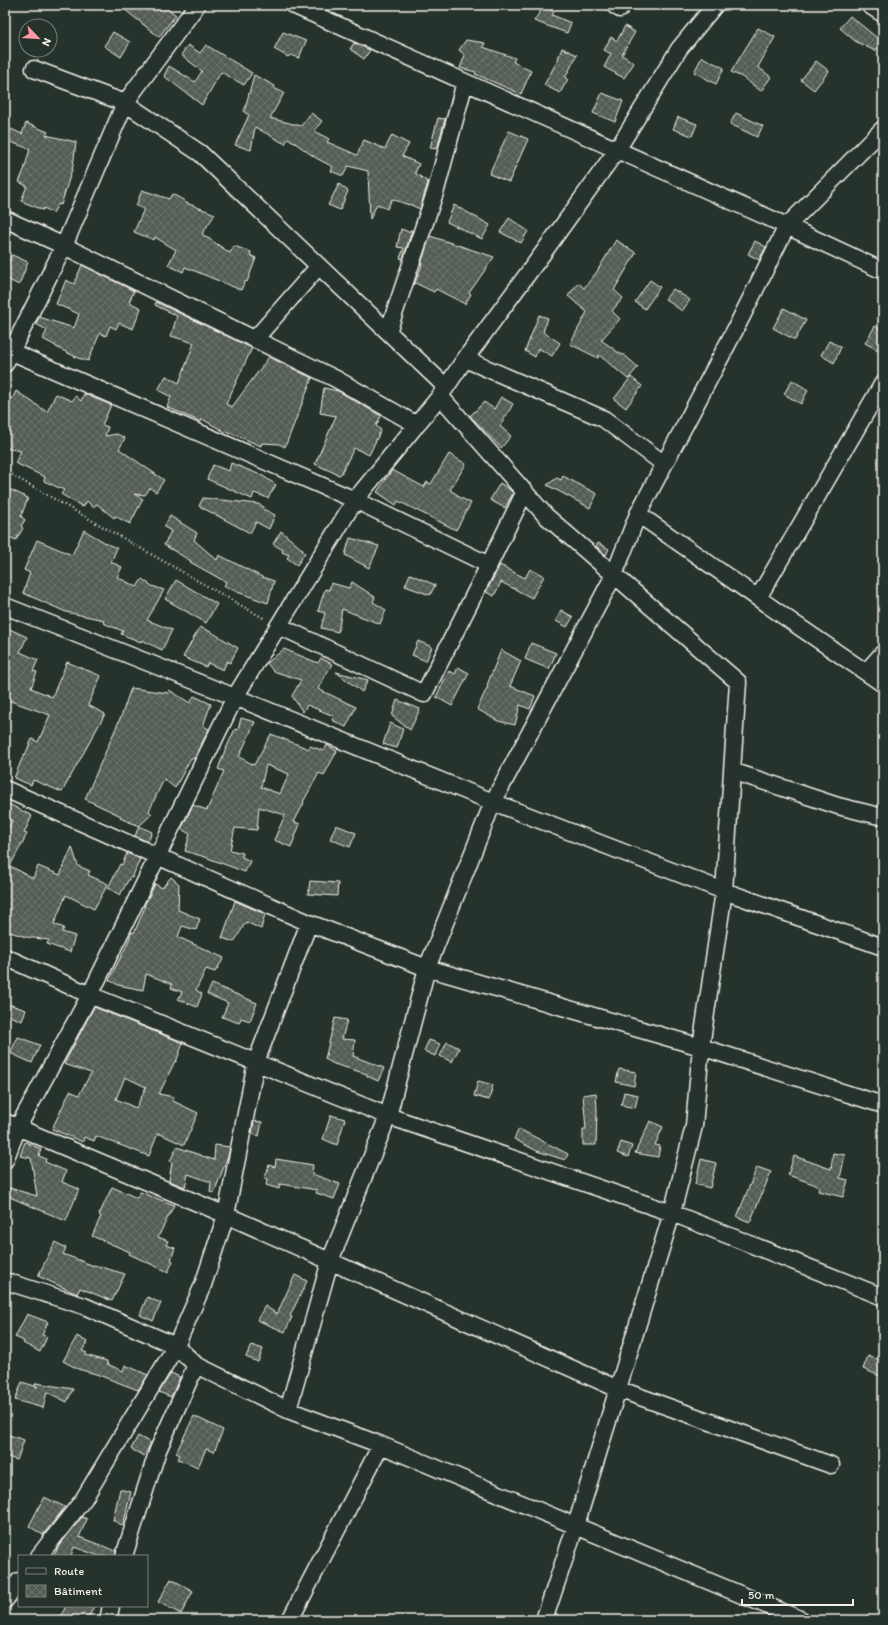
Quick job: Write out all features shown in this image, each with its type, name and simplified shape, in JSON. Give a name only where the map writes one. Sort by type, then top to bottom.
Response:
[{"type":"street","points":[[198,5],[125,103],[64,246],[7,355],[356,500],[489,566]]},
{"type":"street","points":[[293,5],[787,226],[883,271]]},
{"type":"street","points":[[5,1160],[12,1125],[90,995],[235,697],[356,500],[443,391],[617,150],[679,49],[715,5]]},
{"type":"street","points":[[869,5],[883,14]]},
{"type":"street","points":[[34,69],[125,103],[200,153],[388,332],[443,391],[546,516],[738,682],[724,891],[702,1047],[694,1126],[672,1213],[576,1525],[544,1620]]},
{"type":"street","points":[[388,332],[436,190],[465,82]]},
{"type":"street","points":[[288,1410],[330,1261],[388,1116],[427,968],[493,802],[614,575],[638,514],[732,335],[787,226],[883,129]]},
{"type":"street","points":[[5,219],[64,246],[336,379],[417,425]]},
{"type":"street","points":[[255,339],[319,266]]},
{"type":"street","points":[[465,359],[604,419],[664,464]]},
{"type":"street","points":[[758,598],[883,383]]},
{"type":"street","points":[[279,626],[424,694],[489,566],[524,491]]},
{"type":"street","points":[[638,514],[883,684]]},
{"type":"street","points":[[5,606],[235,697],[493,802],[724,891],[883,947]]},
{"type":"street","points":[[866,672],[883,653]]},
{"type":"street","points":[[732,772],[838,806],[883,818]]},
{"type":"street","points":[[5,789],[309,923],[427,968],[702,1047],[883,1105]]},
{"type":"street","points":[[40,1555],[83,1500],[176,1346],[203,1285],[226,1215],[256,1062],[309,923]]},
{"type":"street","points":[[5,957],[90,995],[388,1116],[672,1213],[883,1297]]},
{"type":"street","points":[[12,1125],[226,1215],[618,1389],[831,1465]]},
{"type":"street","points":[[5,1281],[84,1306],[176,1346],[196,1365],[288,1410],[381,1445],[802,1620]]},
{"type":"street","points":[[124,1555],[158,1450],[196,1365]]},
{"type":"street","points":[[290,1620],[381,1445]]},
{"type":"street","points":[[108,1620],[111,1607]]},
{"type":"path","points":[[5,471],[279,626]]},
{"type":"building","points":[[119,5],[163,5],[176,15],[159,37]]},
{"type":"building","points":[[544,6],[554,12],[552,15],[571,23],[567,33],[534,21]]},
{"type":"building","points":[[850,16],[881,41],[875,51],[855,41],[840,28]]},
{"type":"building","points":[[625,26],[635,32],[622,55],[634,63],[624,78],[604,67],[611,54],[604,50],[611,37],[617,41]]},
{"type":"building","points":[[758,28],[775,37],[758,67],[771,77],[761,91],[742,77],[731,72]]},
{"type":"building","points":[[113,32],[130,42],[121,57],[104,46]]},
{"type":"building","points":[[283,32],[306,41],[299,58],[290,55],[288,57],[274,49]]},
{"type":"building","points":[[466,40],[485,43],[483,47],[515,58],[513,62],[531,71],[521,94],[475,74],[476,72],[460,68],[465,55],[459,50]]},
{"type":"building","points":[[354,43],[370,50],[364,59],[350,49]]},
{"type":"building","points":[[188,45],[200,53],[206,45],[252,73],[244,85],[221,72],[202,105],[164,76],[169,66],[195,82],[202,71],[181,55]]},
{"type":"building","points":[[562,48],[577,55],[565,78],[568,79],[560,93],[544,85],[559,58]]},
{"type":"building","points":[[702,57],[724,68],[716,84],[694,72]]},
{"type":"building","points":[[816,61],[829,71],[814,90],[801,80]]},
{"type":"building","points":[[254,75],[275,86],[274,88],[284,93],[270,118],[301,126],[311,113],[322,121],[314,131],[329,139],[327,142],[357,155],[364,140],[385,149],[392,135],[409,144],[402,156],[419,164],[415,173],[428,182],[420,209],[392,199],[387,209],[377,204],[370,219],[368,171],[348,166],[343,176],[331,171],[333,167],[316,158],[288,138],[285,144],[255,127],[251,150],[235,145],[249,115],[244,112]]},
{"type":"building","points":[[602,93],[623,101],[615,122],[593,113]]},
{"type":"building","points":[[736,113],[763,126],[757,137],[730,124]]},
{"type":"building","points":[[678,117],[697,124],[692,136],[673,129]]},
{"type":"building","points":[[438,118],[445,119],[437,149],[430,148]]},
{"type":"building","points":[[26,123],[48,132],[46,135],[76,142],[73,166],[61,205],[58,204],[53,213],[44,208],[43,210],[21,201],[27,186],[19,182],[30,149],[5,140],[11,129],[22,134]]},
{"type":"building","points":[[509,131],[528,139],[509,182],[489,174]]},
{"type":"building","points":[[339,184],[348,191],[340,210],[328,205]]},
{"type":"building","points":[[142,190],[169,199],[172,194],[185,201],[184,202],[215,214],[202,234],[230,253],[234,246],[251,252],[250,255],[256,258],[247,282],[245,281],[241,290],[185,267],[183,272],[168,265],[176,250],[155,237],[154,240],[134,232],[144,209],[136,206]]},
{"type":"building","points":[[454,205],[490,225],[482,239],[447,222]]},
{"type":"building","points":[[509,218],[528,231],[521,243],[500,232]]},
{"type":"building","points":[[401,229],[409,232],[412,230],[403,259],[400,258],[404,248],[397,247]]},
{"type":"building","points":[[430,236],[494,257],[469,293],[471,294],[465,304],[436,289],[434,292],[415,283]]},
{"type":"building","points":[[616,240],[636,253],[614,290],[623,298],[612,311],[620,319],[601,340],[622,355],[623,354],[638,367],[628,379],[599,355],[598,358],[570,344],[587,312],[568,296],[578,283],[584,288],[596,273]]},
{"type":"building","points":[[755,241],[766,247],[759,260],[748,254]]},
{"type":"building","points":[[12,255],[28,262],[19,285],[5,278],[5,259],[9,261]]},
{"type":"building","points":[[82,265],[134,291],[129,302],[141,308],[133,329],[119,323],[116,329],[110,326],[106,336],[100,333],[88,361],[78,358],[43,339],[47,330],[36,324],[39,317],[74,328],[79,314],[56,304],[66,280],[74,284]]},
{"type":"building","points":[[650,280],[660,287],[645,309],[635,302]]},
{"type":"building","points":[[673,289],[690,300],[682,311],[665,299]]},
{"type":"building","points":[[156,302],[252,348],[226,404],[232,407],[269,357],[312,378],[285,447],[279,444],[262,443],[261,446],[226,431],[225,432],[202,419],[201,422],[167,407],[171,397],[158,390],[166,376],[179,383],[194,343],[171,336],[177,316],[155,305]]},
{"type":"building","points":[[784,308],[806,320],[795,340],[773,328]]},
{"type":"building","points":[[539,315],[548,318],[543,332],[560,343],[552,356],[538,348],[535,357],[525,351]]},
{"type":"building","points":[[875,326],[883,331],[883,353],[865,343]]},
{"type":"building","points":[[829,341],[841,347],[834,363],[821,355]]},
{"type":"building","points":[[631,377],[642,386],[626,408],[614,399]]},
{"type":"building","points":[[792,380],[808,390],[801,404],[784,394]]},
{"type":"building","points":[[324,388],[338,391],[381,416],[376,426],[381,430],[369,455],[354,448],[341,474],[339,475],[315,464],[336,416],[320,413]]},
{"type":"building","points":[[16,391],[47,412],[56,394],[72,401],[76,396],[81,401],[84,394],[111,405],[102,425],[108,427],[105,436],[117,434],[125,438],[119,449],[164,480],[156,492],[150,488],[145,495],[134,494],[143,499],[130,524],[115,516],[114,518],[97,504],[93,507],[87,501],[83,507],[61,494],[64,490],[44,481],[45,477],[15,463],[21,451],[5,448],[5,412],[10,398],[13,398]]},
{"type":"building","points":[[501,397],[513,404],[500,426],[511,436],[501,448],[470,416],[484,402],[494,409]]},
{"type":"building","points":[[449,454],[466,464],[450,490],[458,495],[457,496],[471,503],[456,530],[398,501],[396,505],[377,492],[392,470],[424,487],[427,482],[431,484]]},
{"type":"building","points":[[231,463],[263,476],[276,485],[268,498],[254,493],[252,499],[207,479],[213,465],[229,471]]},
{"type":"building","points":[[563,476],[597,494],[590,508],[547,485],[557,478],[561,480]]},
{"type":"building","points":[[500,483],[513,493],[505,508],[490,500]]},
{"type":"building","points":[[5,487],[28,498],[21,516],[25,520],[21,526],[23,528],[16,540],[5,535]]},
{"type":"building","points":[[203,498],[258,504],[264,507],[263,509],[275,515],[269,529],[256,522],[250,533],[199,506]]},
{"type":"building","points":[[170,516],[197,533],[194,540],[217,560],[219,555],[262,577],[274,581],[268,603],[224,586],[226,582],[190,562],[191,561],[164,545],[171,531],[164,527]]},
{"type":"building","points":[[84,530],[117,548],[111,562],[122,567],[117,577],[137,587],[142,579],[152,586],[164,590],[147,620],[172,630],[162,650],[142,640],[141,642],[121,634],[123,631],[103,623],[104,620],[66,612],[23,593],[30,573],[24,570],[37,540],[72,555]]},
{"type":"building","points":[[281,531],[305,553],[297,565],[287,558],[289,555],[282,552],[283,550],[273,544]]},
{"type":"building","points":[[350,538],[379,546],[369,568],[345,555]]},
{"type":"building","points":[[598,543],[609,549],[606,555],[596,546]]},
{"type":"building","points":[[500,565],[525,578],[530,569],[544,576],[532,598],[501,582],[494,596],[486,592]]},
{"type":"building","points":[[410,574],[435,585],[430,595],[405,586]]},
{"type":"building","points":[[176,580],[217,604],[206,623],[165,599]]},
{"type":"building","points":[[352,582],[375,597],[373,602],[386,610],[380,624],[342,609],[338,632],[321,628],[325,613],[318,611],[325,589],[329,590],[331,583],[349,588]]},
{"type":"building","points":[[561,610],[573,617],[567,627],[556,621]]},
{"type":"building","points":[[5,627],[27,637],[20,652],[38,660],[33,671],[37,672],[31,688],[52,697],[67,662],[101,676],[88,705],[105,714],[62,792],[33,780],[31,785],[14,778],[32,739],[38,742],[50,715],[5,699]]},
{"type":"building","points":[[200,627],[238,648],[230,663],[227,661],[223,670],[208,663],[206,667],[183,657]]},
{"type":"building","points":[[418,641],[432,647],[426,661],[412,655]]},
{"type":"building","points":[[531,643],[556,653],[549,669],[525,659]]},
{"type":"building","points":[[284,649],[318,663],[321,658],[332,664],[318,689],[356,707],[346,727],[332,720],[334,716],[307,705],[303,712],[292,696],[301,680],[273,671],[267,663]]},
{"type":"building","points":[[501,650],[521,661],[510,686],[535,696],[530,709],[520,705],[515,725],[498,721],[477,709],[488,686],[487,685]]},
{"type":"building","points":[[458,667],[469,673],[452,706],[436,697],[449,671],[455,674]]},
{"type":"building","points":[[336,672],[368,680],[362,692]]},
{"type":"building","points":[[131,688],[168,693],[169,690],[190,703],[194,696],[211,704],[203,726],[209,729],[194,759],[191,758],[175,788],[164,779],[149,811],[152,814],[139,826],[120,818],[121,816],[85,799],[122,714]]},
{"type":"building","points":[[397,700],[420,709],[410,730],[392,716]]},
{"type":"building","points":[[241,718],[255,722],[239,757],[254,765],[271,734],[309,749],[310,746],[324,751],[327,745],[337,751],[324,775],[319,773],[303,802],[304,803],[294,822],[300,824],[291,847],[274,840],[285,815],[259,807],[257,830],[235,828],[230,850],[243,853],[242,857],[250,861],[245,872],[185,851],[190,834],[181,829],[193,805],[207,810],[224,771],[218,769],[224,753],[235,729],[238,730]],"holes":[[[266,765],[289,774],[280,794],[261,787]]]},
{"type":"building","points":[[390,723],[403,729],[397,748],[383,744]]},
{"type":"building","points":[[5,802],[32,816],[24,833],[27,834],[10,866],[33,878],[38,866],[60,875],[72,847],[78,866],[90,871],[88,875],[108,884],[94,909],[66,895],[54,924],[64,928],[62,932],[75,936],[70,952],[47,944],[49,940],[26,937],[7,931],[9,921],[5,920],[5,836],[12,821],[5,817]]},
{"type":"building","points":[[336,825],[356,833],[350,847],[330,839]]},
{"type":"building","points":[[139,826],[152,832],[148,842],[135,836]]},
{"type":"building","points":[[127,853],[140,859],[132,878],[130,877],[120,895],[108,888],[120,864],[122,865]]},
{"type":"building","points":[[171,877],[179,884],[178,910],[200,919],[196,930],[182,926],[178,937],[224,958],[215,972],[206,969],[196,990],[202,994],[197,1007],[178,999],[182,992],[171,988],[172,984],[146,974],[143,990],[118,985],[109,980],[132,932],[134,933],[145,907],[144,906],[155,884],[162,888]]},
{"type":"building","points":[[310,881],[338,883],[337,896],[308,894]]},
{"type":"building","points":[[235,901],[265,914],[261,929],[246,922],[234,942],[222,938]]},
{"type":"building","points":[[212,984],[257,1003],[250,1021],[241,1018],[239,1023],[222,1017],[228,1003],[207,994]]},
{"type":"building","points":[[5,1003],[26,1010],[22,1021],[5,1014]]},
{"type":"building","points":[[94,1007],[183,1043],[176,1062],[175,1061],[159,1094],[174,1097],[173,1101],[198,1113],[184,1145],[158,1133],[149,1156],[96,1136],[94,1141],[84,1137],[83,1142],[52,1129],[70,1091],[79,1095],[91,1073],[64,1064]],"holes":[[[125,1077],[146,1087],[136,1108],[116,1099]]]},
{"type":"building","points":[[335,1018],[347,1020],[342,1039],[355,1040],[353,1056],[384,1068],[378,1081],[367,1076],[367,1074],[334,1064],[325,1059]]},
{"type":"building","points":[[18,1037],[40,1045],[32,1063],[10,1053]]},
{"type":"building","points":[[429,1040],[440,1044],[435,1056],[424,1051]]},
{"type":"building","points":[[447,1042],[459,1048],[452,1062],[440,1056]]},
{"type":"building","points":[[619,1069],[636,1072],[634,1086],[616,1082]]},
{"type":"building","points":[[478,1081],[493,1085],[489,1100],[474,1096]]},
{"type":"building","points":[[624,1092],[638,1095],[635,1108],[621,1105]]},
{"type":"building","points":[[596,1093],[596,1145],[583,1145],[583,1129],[586,1129],[583,1095]]},
{"type":"building","points":[[331,1115],[345,1119],[337,1145],[323,1139]]},
{"type":"building","points":[[254,1121],[262,1122],[259,1136],[252,1134]]},
{"type":"building","points":[[650,1121],[663,1127],[655,1145],[660,1146],[658,1157],[635,1153]]},
{"type":"building","points":[[519,1129],[568,1154],[565,1160],[537,1151],[514,1139]]},
{"type":"building","points":[[25,1142],[41,1149],[39,1156],[46,1159],[45,1162],[66,1171],[62,1182],[79,1189],[66,1221],[5,1195],[6,1187],[37,1196],[31,1158],[20,1156]]},
{"type":"building","points":[[621,1142],[632,1146],[628,1157],[617,1153]]},
{"type":"building","points":[[215,1145],[230,1147],[214,1193],[210,1192],[211,1182],[188,1174],[185,1187],[169,1181],[172,1162],[170,1161],[177,1147],[214,1160]]},
{"type":"building","points":[[833,1153],[845,1155],[840,1178],[848,1180],[843,1197],[818,1191],[819,1186],[788,1175],[794,1156],[831,1169]]},
{"type":"building","points":[[276,1159],[313,1165],[312,1174],[340,1184],[334,1199],[316,1193],[317,1190],[280,1184],[279,1189],[266,1185],[268,1179],[265,1178],[269,1165],[275,1167]]},
{"type":"building","points":[[701,1159],[716,1163],[710,1188],[695,1184]]},
{"type":"building","points":[[757,1167],[771,1172],[750,1222],[737,1217]]},
{"type":"building","points":[[112,1187],[137,1198],[140,1192],[174,1205],[158,1237],[168,1241],[166,1245],[175,1248],[171,1260],[173,1261],[168,1272],[129,1254],[130,1252],[92,1236],[101,1216],[99,1215]]},
{"type":"building","points":[[55,1242],[66,1248],[63,1254],[94,1266],[125,1274],[112,1301],[80,1288],[77,1294],[38,1276]]},
{"type":"building","points":[[295,1275],[307,1281],[290,1316],[292,1317],[285,1332],[257,1320],[265,1306],[277,1314]]},
{"type":"building","points":[[147,1297],[161,1303],[153,1321],[140,1315]]},
{"type":"building","points":[[27,1314],[48,1322],[42,1335],[47,1337],[40,1352],[23,1343],[24,1341],[15,1337]]},
{"type":"building","points":[[77,1336],[87,1342],[82,1351],[87,1353],[85,1355],[107,1361],[107,1364],[123,1371],[125,1365],[148,1375],[138,1390],[96,1374],[78,1369],[63,1361]]},
{"type":"building","points":[[251,1345],[263,1349],[258,1362],[246,1357]]},
{"type":"building","points":[[868,1356],[883,1361],[883,1377],[863,1369]]},
{"type":"building","points":[[171,1373],[180,1377],[171,1397],[159,1392]]},
{"type":"building","points":[[22,1382],[38,1387],[35,1385],[36,1383],[73,1389],[67,1402],[47,1392],[43,1408],[15,1400]]},
{"type":"building","points":[[194,1416],[223,1430],[214,1452],[206,1449],[198,1467],[178,1459],[180,1455],[176,1453]]},
{"type":"building","points":[[9,1435],[24,1440],[17,1460],[5,1456],[5,1446]]},
{"type":"building","points":[[138,1436],[151,1443],[144,1456],[131,1449]]},
{"type":"building","points":[[120,1489],[131,1492],[123,1526],[113,1520]]},
{"type":"building","points":[[44,1497],[65,1507],[43,1535],[29,1526]]},
{"type":"building","points":[[82,1517],[87,1519],[79,1537],[116,1551],[115,1555],[96,1555],[74,1547],[71,1555],[54,1555],[58,1547]]},
{"type":"building","points":[[171,1579],[193,1591],[181,1614],[158,1602]]},
{"type":"building","points":[[66,1607],[94,1607],[87,1620],[59,1620]]}]
